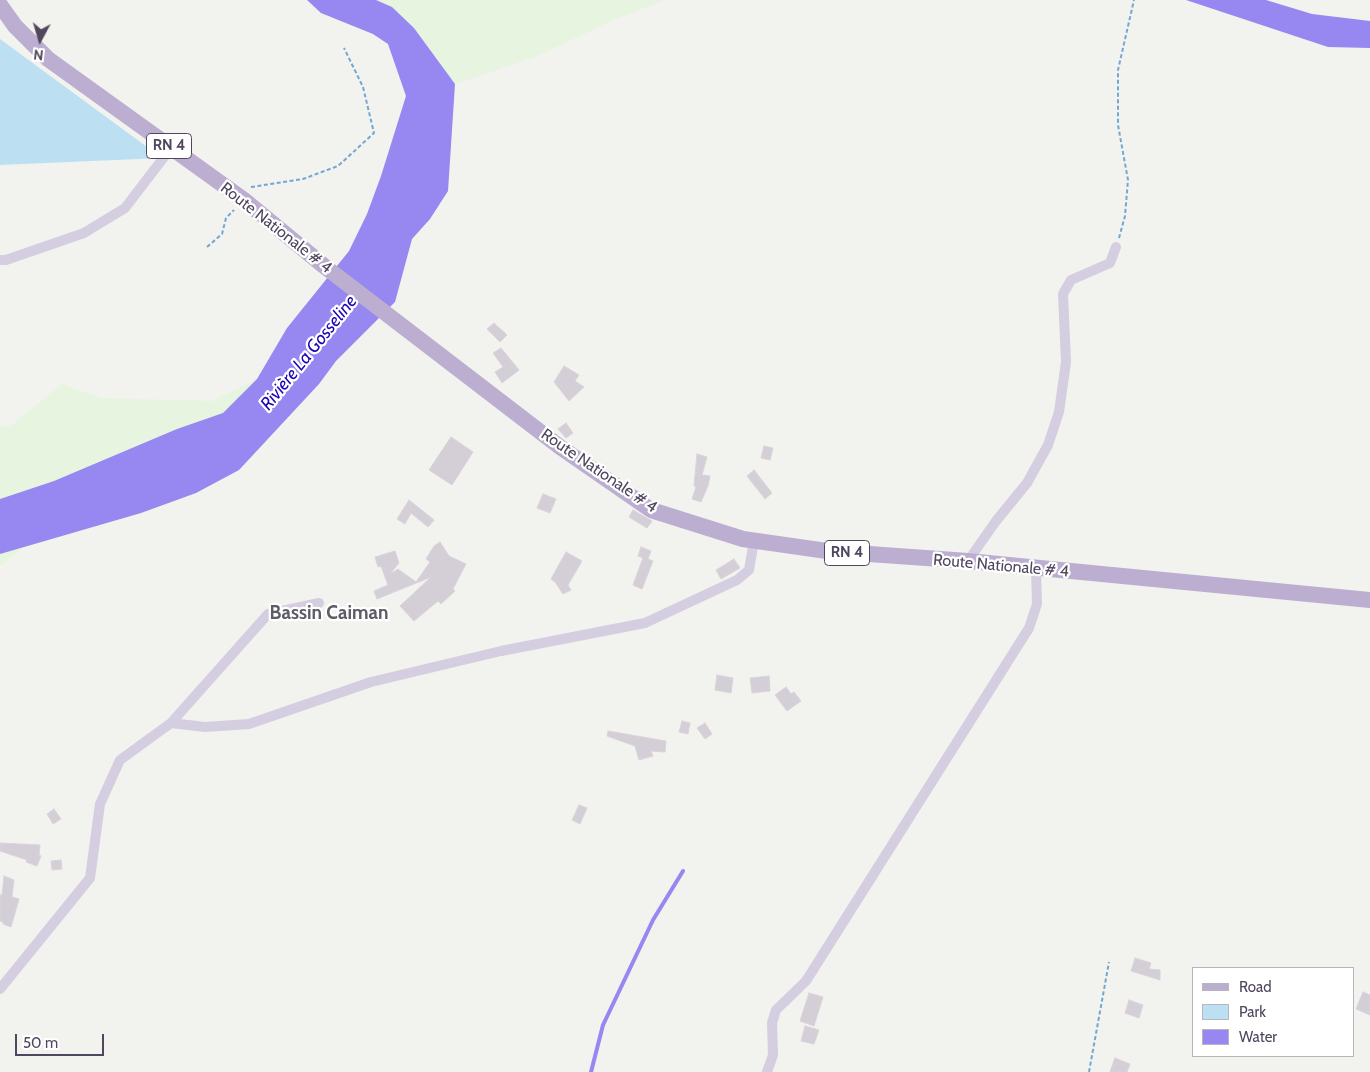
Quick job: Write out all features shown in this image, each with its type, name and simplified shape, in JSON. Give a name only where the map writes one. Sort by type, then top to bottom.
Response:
[{"type":"main road","name":"Route Nationale # 4","points":[[0,5],[15,26],[48,59],[244,200],[324,266],[560,447],[651,510],[754,541],[827,551],[968,562],[1370,600]]},
{"type":"street","points":[[0,260],[6,260],[84,233],[125,208],[171,148]]},
{"type":"street","points":[[968,562],[996,521],[1027,483],[1048,445],[1059,412],[1066,362],[1063,294],[1071,280],[1110,263],[1116,247]]},
{"type":"street","points":[[171,724],[205,727],[249,724],[371,682],[500,651],[645,622],[737,580],[749,570],[754,541]]},
{"type":"street","points":[[767,1072],[772,1055],[772,1023],[776,1010],[806,981],[1029,628],[1037,604],[1036,569]]},
{"type":"street","points":[[0,989],[90,878],[100,804],[120,760],[171,724],[268,614],[320,603]]},
{"type":"path","points":[[1116,247],[1125,216],[1128,180],[1118,125],[1118,70],[1134,0]]},
{"type":"path","points":[[229,190],[303,179],[338,166],[374,133],[364,87],[344,48]]},
{"type":"path","points":[[207,247],[222,234],[226,218],[244,200]]},
{"type":"path","points":[[1089,1072],[1109,962]]},
{"type":"green space","points":[[0,39],[162,158],[0,165]]},
{"type":"sand","points":[[376,0],[665,0],[616,19],[535,57],[455,84],[414,28],[392,7]]},
{"type":"sand","points":[[257,379],[268,440],[239,470],[196,493],[141,513],[26,546],[0,566],[0,428],[12,425],[62,384],[101,398],[212,401]]},
{"type":"water","name":"Rivière La Gosseline","points":[[307,0],[376,0],[392,7],[414,28],[455,84],[448,191],[430,219],[412,239],[395,302],[336,361],[319,384],[239,470],[196,493],[141,513],[0,554],[0,499],[54,481],[177,429],[223,413],[257,379],[287,328],[349,251],[367,214],[381,176],[406,96],[388,44],[373,34],[321,13]]},
{"type":"water","points":[[1186,0],[1266,0],[1312,14],[1370,21],[1370,48],[1328,47]]},
{"type":"building","points":[[494,323],[507,335],[500,342],[487,329]]},
{"type":"building","points":[[501,348],[519,370],[502,383],[495,372],[503,367],[493,353]]},
{"type":"building","points":[[564,366],[579,375],[575,381],[584,387],[569,401],[554,382]]},
{"type":"building","points":[[566,423],[573,433],[566,438],[558,429]]},
{"type":"building","points":[[451,437],[473,452],[452,485],[429,470]]},
{"type":"building","points":[[764,446],[773,448],[770,460],[761,458]]},
{"type":"building","points":[[697,454],[707,457],[702,475],[710,476],[701,502],[692,499],[696,487],[694,486]]},
{"type":"building","points":[[754,470],[772,493],[765,499],[747,476]]},
{"type":"building","points":[[543,494],[556,499],[550,513],[537,508]]},
{"type":"building","points":[[409,500],[434,520],[428,527],[411,513],[405,524],[397,519]]},
{"type":"building","points":[[633,510],[652,521],[647,528],[629,517]]},
{"type":"building","points":[[440,542],[449,556],[466,564],[453,589],[455,591],[441,604],[438,601],[414,621],[400,606],[431,577],[377,599],[374,591],[388,585],[381,566],[378,567],[375,557],[395,551],[399,563],[390,574],[398,569],[416,582],[430,562],[426,559],[434,546]]},
{"type":"building","points":[[641,547],[651,551],[648,559],[653,561],[642,589],[633,585],[643,558],[638,556]]},
{"type":"building","points":[[566,552],[582,561],[568,585],[571,590],[563,594],[551,579]]},
{"type":"building","points":[[734,559],[740,568],[721,579],[716,570]]},
{"type":"building","points":[[717,675],[733,678],[731,693],[715,690]]},
{"type":"building","points":[[769,676],[770,691],[752,693],[750,678]]},
{"type":"building","points":[[786,687],[791,694],[794,692],[801,701],[787,711],[775,695]]},
{"type":"building","points":[[682,721],[690,723],[688,734],[679,732]]},
{"type":"building","points":[[705,723],[712,734],[705,739],[697,728]]},
{"type":"building","points":[[608,731],[666,741],[665,752],[651,751],[653,756],[639,760],[635,746],[607,736]]},
{"type":"building","points":[[579,805],[587,808],[580,824],[572,820]]},
{"type":"building","points":[[54,809],[61,819],[53,824],[47,814]]},
{"type":"building","points":[[0,843],[40,845],[39,855],[41,856],[37,866],[26,862],[27,860],[0,851]]},
{"type":"building","points":[[61,860],[62,869],[52,870],[51,861]]},
{"type":"building","points":[[4,876],[14,880],[12,897],[19,899],[11,927],[0,921],[0,895],[2,895]]},
{"type":"building","points":[[1135,958],[1151,963],[1149,969],[1160,970],[1160,980],[1131,971]]},
{"type":"building","points":[[1363,992],[1370,995],[1370,1015],[1356,1009]]},
{"type":"building","points":[[809,993],[823,997],[814,1026],[800,1021]]},
{"type":"building","points":[[1129,1000],[1143,1005],[1139,1018],[1125,1013]]},
{"type":"building","points":[[805,1026],[819,1030],[814,1044],[801,1041]]},
{"type":"building","points":[[1115,1058],[1130,1064],[1127,1072],[1110,1072]]},
{"type":"waterway","points":[[591,1072],[603,1025],[653,920],[683,871]]},
{"type":"district","name":"Bassin Caiman","points":[[329,613]]}]
